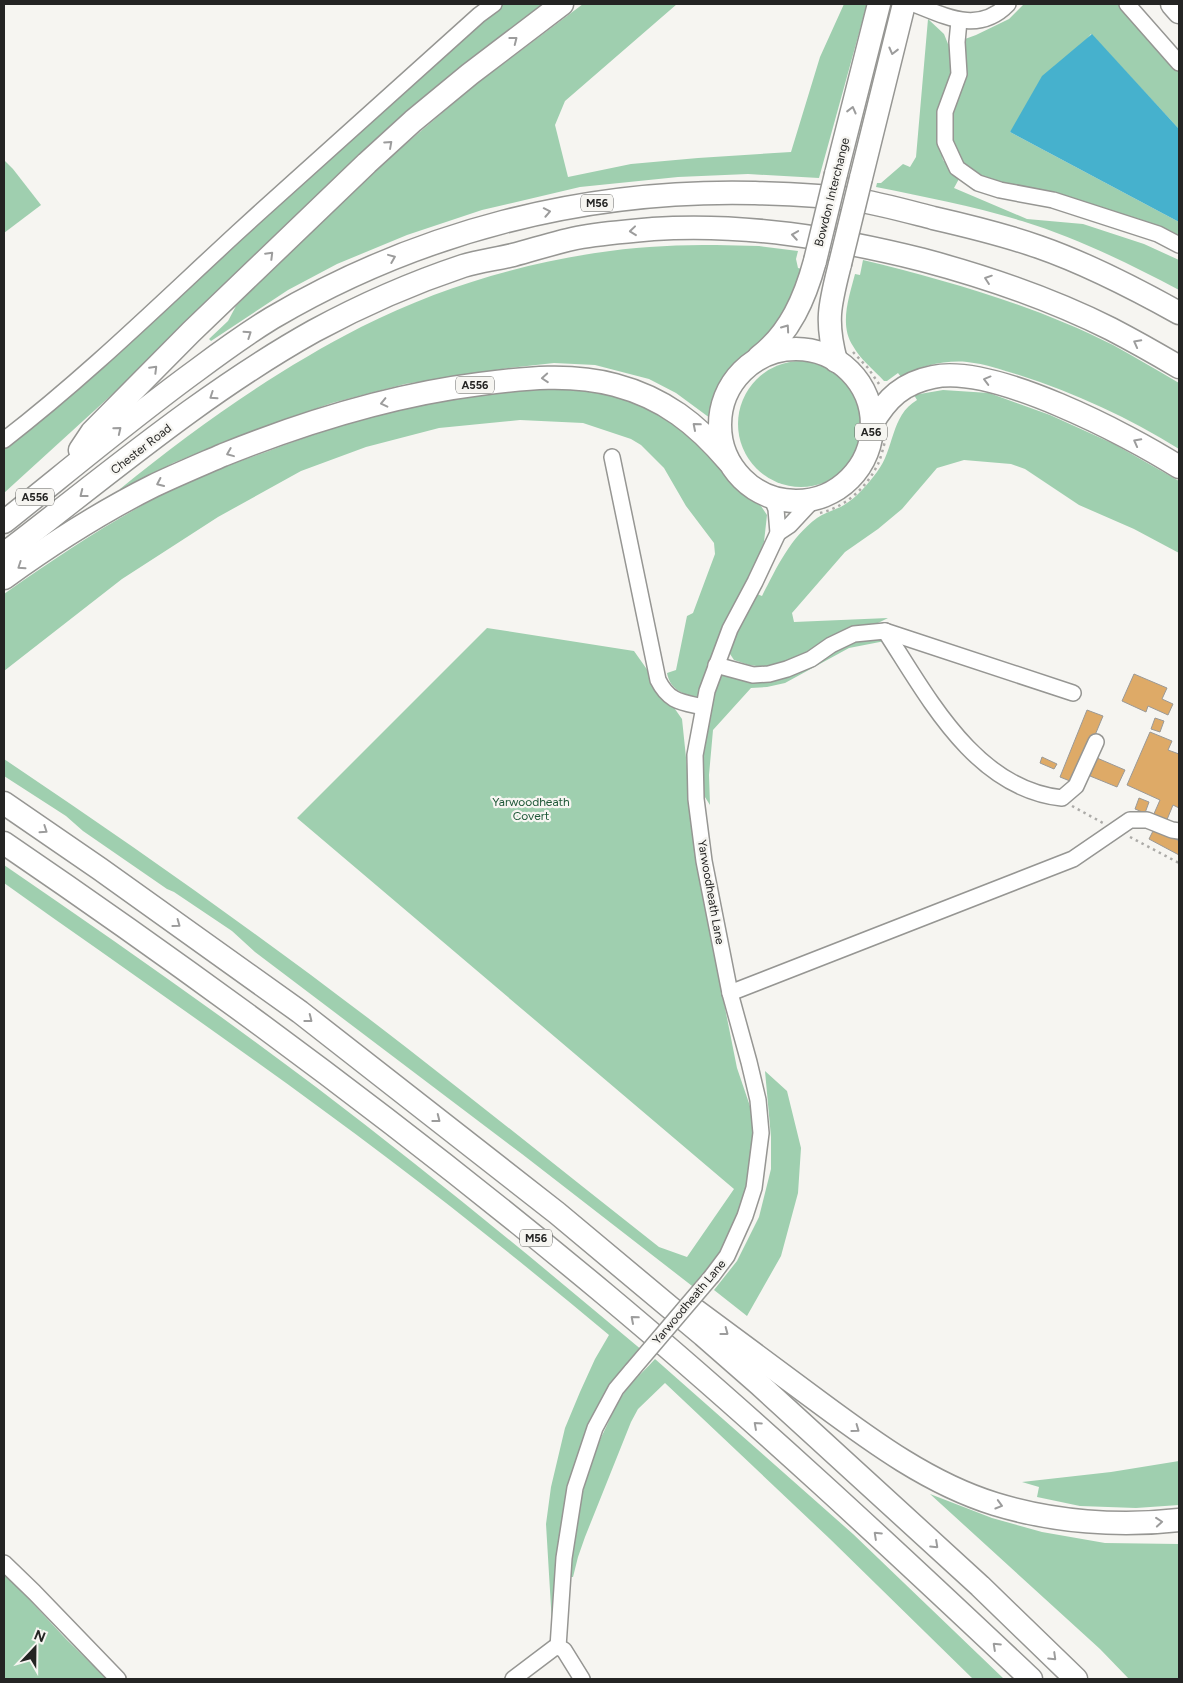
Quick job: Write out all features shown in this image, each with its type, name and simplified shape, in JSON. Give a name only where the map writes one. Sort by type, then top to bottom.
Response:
[{"type":"highway","points":[[66,472],[92,432],[292,234],[414,121],[470,74],[562,4]]},
{"type":"highway","name":"Bowdon Interchange","points":[[752,363],[768,351],[792,320],[806,293],[879,4]]},
{"type":"highway","name":"Bowdon Interchange","points":[[844,355],[829,328],[829,312],[904,4]]},
{"type":"highway","points":[[1172,4],[1179,12]]},
{"type":"highway","name":"M56","points":[[66,472],[156,400],[222,352],[270,320],[333,285],[391,259],[446,238],[508,220],[576,206],[654,196],[716,192],[784,194],[851,199],[951,222],[1038,246],[1097,270],[1179,313]]},
{"type":"highway","name":"Chester Road","points":[[4,554],[197,406],[283,350],[358,308],[466,265],[506,257],[582,237],[654,229],[716,228],[781,232],[840,241],[886,251],[983,277],[1026,293],[1110,329],[1179,367]]},
{"type":"highway","name":"A56","points":[[793,350],[844,355],[881,426],[861,466],[847,482],[828,494],[815,506],[763,494],[743,480],[729,462],[721,441],[720,419],[723,404],[736,378],[752,363],[774,353],[793,350]]},
{"type":"highway","points":[[881,426],[882,406],[897,392],[916,382],[934,377],[953,375],[978,378],[1052,402],[1134,441],[1179,467]]},
{"type":"highway","name":"A556","points":[[4,578],[60,540],[154,486],[259,440],[353,410],[463,386],[554,377],[585,379],[615,384],[641,393],[667,406],[691,422],[710,439],[729,462]]},
{"type":"highway","name":"A556","points":[[4,522],[66,472]]},
{"type":"highway","name":"M56","points":[[4,803],[300,1012],[557,1213],[759,1384],[980,1586],[1076,1679]]},
{"type":"highway","name":"M56","points":[[4,843],[171,959],[280,1038],[416,1142],[548,1247],[744,1414],[892,1548],[1031,1679]]},
{"type":"highway","points":[[557,1213],[690,1306],[865,1436],[918,1469],[940,1480],[994,1504],[1027,1512],[1085,1521],[1122,1524],[1179,1520]]},
{"type":"street","points":[[4,440],[34,417],[160,306],[238,232],[479,15],[494,4]]},
{"type":"street","points":[[914,4],[959,21],[973,21],[990,17],[1008,4]]},
{"type":"street","points":[[1127,4],[1179,63]]},
{"type":"street","points":[[959,21],[957,42],[959,74],[945,112],[945,142],[957,168],[978,183],[1000,190],[1053,200],[1158,234],[1179,245]]},
{"type":"street","points":[[612,457],[658,680],[664,691],[672,698],[703,707]]},
{"type":"street","points":[[771,496],[776,509],[778,534]]},
{"type":"street","name":"Yarwoodheath Lane","points":[[558,1647],[564,1558],[575,1488],[595,1428],[616,1389],[727,1256],[745,1216],[754,1188],[761,1133],[758,1100],[730,993],[704,860],[696,799],[695,755],[707,691],[730,629],[778,534],[815,506]]},
{"type":"street","points":[[716,665],[754,675],[769,674],[811,659],[832,645],[854,634],[885,631],[1073,693]]},
{"type":"street","points":[[885,631],[941,716],[965,746],[992,770],[1022,786],[1045,796],[1062,798],[1076,786],[1096,742]]},
{"type":"street","points":[[730,993],[1073,859],[1130,820],[1147,820],[1179,832]]},
{"type":"street","points":[[4,1563],[118,1679]]},
{"type":"street","points":[[513,1679],[554,1648],[558,1647],[564,1650],[582,1679]]},
{"type":"path","points":[[844,355],[868,368],[881,388]]},
{"type":"path","points":[[815,506],[828,511],[849,500],[865,485],[878,463],[881,426]]},
{"type":"green space","points":[[499,4],[542,4],[4,493],[4,442]]},
{"type":"green space","points":[[583,4],[677,4],[565,101],[555,125],[568,177],[631,164],[791,152],[820,57],[844,4],[867,4],[819,178],[748,174],[678,177],[580,187],[482,210],[407,235],[337,264],[288,290],[211,341],[209,339],[228,321],[236,306],[300,241],[388,159],[475,85]]},
{"type":"green space","points":[[1024,4],[1118,4],[1179,72],[1179,129],[1091,34],[1010,132],[1179,222],[1179,237],[1139,219],[1061,196],[1001,183],[973,174],[960,160],[951,144],[950,124],[955,101],[965,82],[965,39],[1009,19]]},
{"type":"green space","points":[[928,19],[944,34],[948,44],[951,44],[953,75],[938,137],[943,160],[960,177],[954,188],[1027,219],[1083,224],[1144,244],[1179,260],[1179,290],[1141,270],[1063,235],[968,206],[876,187],[877,183],[881,183],[903,164],[910,167],[916,157]]},
{"type":"green space","points":[[4,160],[41,205],[4,233]]},
{"type":"green space","points":[[716,245],[759,246],[798,251],[796,259],[798,268],[802,269],[793,296],[782,316],[753,352],[735,367],[722,387],[716,404],[714,421],[676,393],[649,379],[595,365],[554,363],[509,368],[405,384],[332,403],[250,432],[173,463],[122,493],[120,489],[177,444],[236,402],[298,362],[361,327],[420,300],[482,278],[578,256],[623,249]]},
{"type":"green space","points":[[863,260],[991,295],[1053,318],[1113,345],[1179,383],[1179,449],[1122,417],[1081,398],[1040,382],[987,366],[967,362],[941,363],[916,370],[901,377],[898,373],[884,381],[856,351],[849,338],[847,329],[846,311],[850,292],[855,274],[860,275]]},
{"type":"green space","points":[[801,361],[825,365],[846,379],[860,400],[864,424],[860,448],[846,469],[825,483],[801,487],[777,483],[756,469],[742,448],[738,424],[742,400],[756,379],[777,365]]},
{"type":"green space","points":[[542,387],[595,391],[625,399],[651,410],[676,424],[716,458],[734,481],[761,506],[767,515],[764,542],[750,579],[719,637],[699,698],[674,688],[667,673],[676,670],[687,616],[693,613],[715,554],[714,543],[686,506],[664,468],[641,445],[631,439],[583,423],[520,420],[439,428],[366,447],[301,471],[218,517],[122,579],[4,671],[4,594],[86,539],[149,502],[218,469],[347,424],[432,404]]},
{"type":"green space","points":[[943,390],[989,393],[1050,415],[1114,444],[1179,481],[1179,553],[1134,529],[1079,505],[1025,469],[1011,464],[964,460],[937,468],[902,509],[878,529],[845,552],[792,613],[794,622],[888,618],[876,624],[845,630],[805,656],[783,665],[764,667],[734,660],[728,651],[728,646],[757,594],[762,596],[792,544],[817,518],[849,502],[870,481],[883,463],[902,415],[917,400],[914,395]]},
{"type":"green space","name":"Yarwoodheath Covert","points":[[487,628],[634,651],[682,719],[694,834],[737,1068],[753,1115],[755,1151],[750,1191],[729,1241],[696,1289],[522,1154],[255,952],[232,931],[167,889],[83,831],[66,816],[4,776],[4,759],[157,864],[358,1010],[659,1247],[687,1257],[734,1189],[297,818]]},
{"type":"green space","points":[[881,633],[885,641],[849,648],[785,683],[751,688],[713,730],[709,775],[710,805],[703,794],[701,767],[705,716],[717,681],[722,676],[730,674],[766,677],[853,636]]},
{"type":"green space","points":[[4,865],[161,974],[316,1087],[481,1217],[643,1351],[579,1462],[567,1490],[561,1538],[556,1621],[552,1624],[546,1524],[551,1487],[565,1428],[595,1359],[609,1335],[473,1224],[342,1124],[4,883]]},
{"type":"green space","points":[[765,1071],[787,1091],[801,1148],[798,1193],[781,1256],[747,1316],[714,1290],[737,1261],[759,1217],[771,1169],[771,1137]]},
{"type":"green space","points":[[655,1359],[853,1534],[1004,1679],[973,1679],[830,1539],[665,1383],[638,1409],[631,1422],[585,1537],[573,1577],[569,1577],[581,1498],[599,1442],[624,1393]]},
{"type":"green space","points":[[1179,1461],[1179,1505],[1136,1508],[1080,1506],[1037,1497],[1039,1487],[1022,1482],[1111,1472]]},
{"type":"green space","points":[[930,1494],[992,1518],[1042,1532],[1105,1543],[1179,1544],[1179,1679],[1129,1679],[1100,1649]]},
{"type":"green space","points":[[4,1574],[66,1639],[107,1679],[4,1679]]},
{"type":"water","points":[[1092,34],[1179,129],[1179,222],[1010,132],[1042,76]]},
{"type":"building","points":[[1134,674],[1167,688],[1162,699],[1173,704],[1168,715],[1148,706],[1146,712],[1122,701]]},
{"type":"building","points":[[1087,710],[1103,716],[1075,783],[1060,777]]},
{"type":"building","points":[[1155,718],[1164,721],[1160,732],[1151,729]]},
{"type":"building","points":[[1150,732],[1172,741],[1168,750],[1179,754],[1179,808],[1173,805],[1166,822],[1153,816],[1160,800],[1127,785]]},
{"type":"building","points":[[1042,757],[1057,764],[1054,769],[1040,763]]},
{"type":"building","points":[[1097,758],[1125,770],[1117,787],[1090,776]]},
{"type":"building","points":[[1139,798],[1149,802],[1145,813],[1135,809]]},
{"type":"building","points":[[1155,827],[1179,841],[1179,855],[1149,839]]}]
